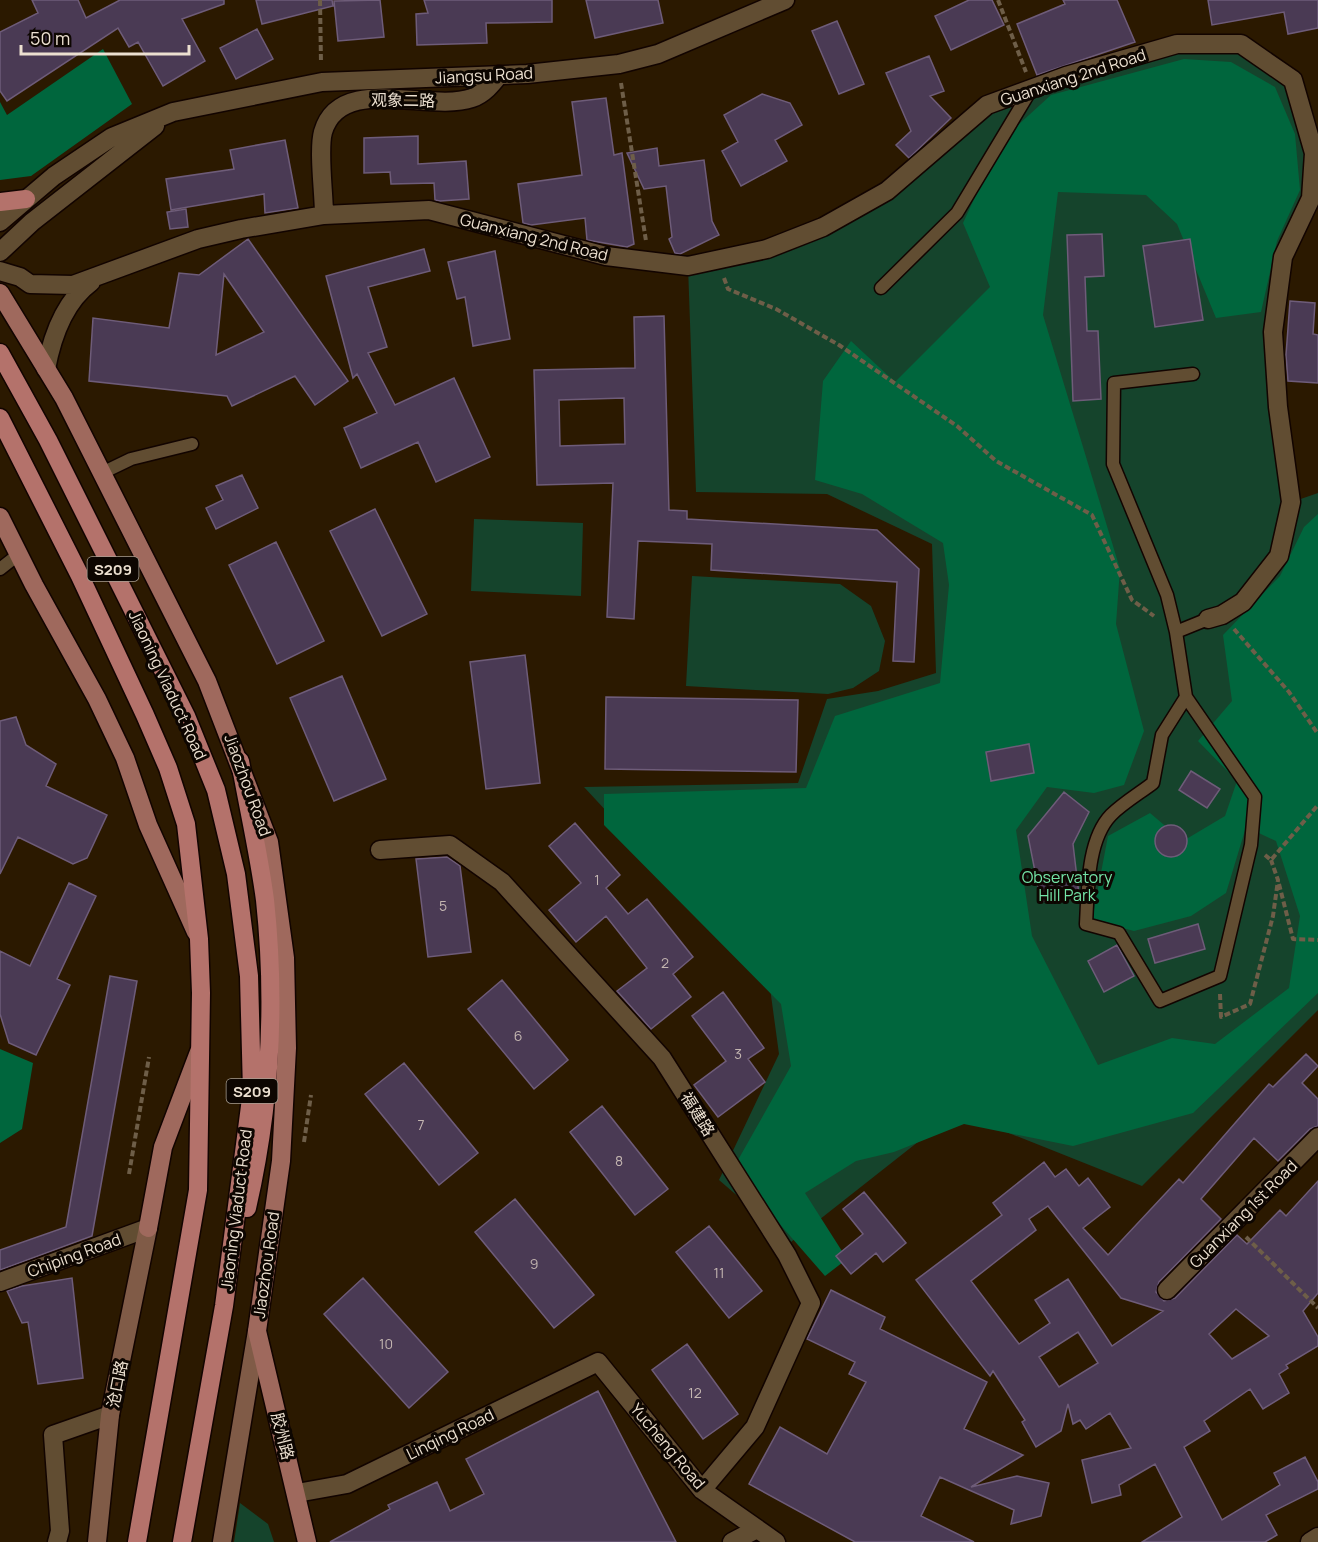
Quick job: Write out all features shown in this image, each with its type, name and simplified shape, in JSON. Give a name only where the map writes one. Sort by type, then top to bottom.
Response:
[{"type":"highway","points":[[0,202],[26,199]]},
{"type":"highway","name":"Jiaoning Viaduct Road","points":[[0,353],[48,440],[186,716],[216,790],[231,853],[249,976],[252,1091],[224,1306],[182,1542]]},
{"type":"highway","name":"Jiaoning Viaduct Road","points":[[0,418],[4,430],[80,576],[168,768],[186,824],[199,939],[198,1190],[137,1542]]},
{"type":"highway","points":[[224,1306],[260,1153],[267,1093],[270,1000],[265,900],[240,761]]},
{"type":"main road","name":"Jiaozhou Road","points":[[0,293],[19,321],[102,473],[207,681],[240,761],[269,842],[285,958],[287,1048],[281,1161],[256,1331]]},
{"type":"main road","points":[[0,308],[19,321]]},
{"type":"main road","points":[[0,517],[102,709],[125,758],[148,825],[199,939]]},
{"type":"main road","points":[[148,1228],[163,1147],[199,1052]]},
{"type":"main road","name":"沧口路","points":[[97,1542],[110,1415],[148,1228]]},
{"type":"main road","points":[[222,1542],[256,1331]]},
{"type":"main road","name":"胶州路","points":[[256,1331],[307,1542]]},
{"type":"street","name":"Jiangsu Road","points":[[0,222],[26,199],[112,137],[173,112],[322,82],[499,75],[619,64],[658,54],[785,0]]},
{"type":"street","name":"Guanxiang 2nd Road","points":[[0,271],[20,277],[30,284],[73,285],[198,239],[241,229],[324,215],[429,210],[606,256],[688,266],[767,249],[823,227],[887,191],[987,105],[1066,76],[1177,44],[1241,44],[1293,80],[1314,153],[1311,198],[1283,256],[1273,332],[1278,407],[1291,502],[1279,556],[1243,602],[1215,617]]},
{"type":"street","name":"观象二路","points":[[324,215],[323,134],[331,116],[345,105],[360,98],[431,101],[472,99],[487,90],[499,75]]},
{"type":"street","name":"Jiangsu Road","points":[[0,252],[32,222],[173,112]]},
{"type":"street","points":[[46,369],[51,345],[64,315],[80,290],[102,275]]},
{"type":"street","name":"福建路","points":[[380,850],[450,845],[502,882],[662,1058],[787,1255],[811,1303],[755,1427],[702,1490]]},
{"type":"street","name":"Guanxiang 1st Road","points":[[1167,1290],[1318,1137]]},
{"type":"street","name":"Chiping Road","points":[[0,1282],[148,1228]]},
{"type":"street","name":"Yucheng Road","points":[[598,1362],[702,1490],[755,1530],[776,1542]]},
{"type":"street","name":"Linqing Road","points":[[297,1493],[346,1484],[598,1362]]},
{"type":"street","points":[[57,1542],[60,1531],[53,1435],[110,1415]]},
{"type":"street","points":[[732,1542],[755,1530]]},
{"type":"street","points":[[1310,1542],[1318,1537]]},
{"type":"lane","points":[[881,288],[957,213],[1032,88]]},
{"type":"lane","points":[[1186,697],[1162,735],[1153,783],[1110,815],[1096,839],[1088,892],[1086,924],[1119,933],[1160,1001],[1220,975],[1251,845],[1255,797],[1186,697],[1176,632],[1167,595],[1113,464],[1114,383],[1193,374]]},
{"type":"lane","points":[[102,473],[131,459],[192,444]]},
{"type":"lane","points":[[0,569],[19,554]]},
{"type":"lane","points":[[1176,632],[1215,617]]},
{"type":"path","points":[[320,0],[322,82]]},
{"type":"path","points":[[998,0],[1032,88]]},
{"type":"path","points":[[619,64],[649,260]]},
{"type":"path","points":[[716,260],[728,289],[776,309],[839,345],[957,426],[996,461],[1092,514],[1132,600],[1176,632]]},
{"type":"path","points":[[1215,617],[1289,692],[1318,734]]},
{"type":"path","points":[[1271,860],[1318,805]]},
{"type":"path","points":[[1251,845],[1271,860],[1293,939],[1318,940]]},
{"type":"path","points":[[1220,975],[1221,1017],[1250,1004],[1273,916],[1278,880]]},
{"type":"path","points":[[129,1174],[149,1057]]},
{"type":"path","points":[[303,1147],[311,1095]]},
{"type":"path","points":[[1233,1224],[1318,1308]]},
{"type":"green space","name":"Observatory Hill Park","points":[[1177,44],[1241,44],[1293,80],[1314,153],[1311,198],[1283,257],[1273,332],[1292,502],[1318,493],[1318,1010],[1142,1186],[956,1112],[791,1242],[719,1180],[779,1054],[770,988],[584,787],[798,783],[827,699],[878,691],[936,673],[932,544],[827,494],[696,492],[688,266],[823,227],[987,105]]},
{"type":"green space","points":[[103,49],[132,104],[31,176],[0,180],[0,102],[7,115]]},
{"type":"green space","points":[[1184,59],[1231,62],[1275,87],[1295,134],[1300,190],[1277,241],[1261,312],[1216,318],[1177,224],[1146,195],[1058,192],[1043,315],[1120,569],[1116,624],[1144,731],[1124,785],[1094,793],[1047,787],[1016,830],[1032,936],[1098,1065],[1172,1038],[1215,1044],[1289,988],[1300,916],[1276,841],[1246,827],[1226,893],[1191,916],[1134,931],[1092,920],[1108,836],[1150,813],[1183,841],[1225,816],[1237,781],[1198,741],[1232,701],[1223,635],[1280,576],[1304,527],[1318,514],[1318,993],[1193,1113],[1073,1146],[964,1124],[894,1152],[856,1161],[805,1193],[847,1259],[825,1276],[764,1206],[738,1160],[791,1066],[781,1004],[604,825],[604,794],[806,788],[835,716],[940,683],[949,585],[943,543],[862,494],[815,480],[823,381],[851,341],[895,382],[990,287],[963,223],[983,180],[1018,125],[1051,95]]},
{"type":"green space","points":[[474,519],[583,523],[581,596],[471,591]]},
{"type":"green space","points":[[692,576],[840,584],[871,606],[885,641],[879,671],[853,688],[828,694],[686,686]]},
{"type":"green space","points":[[0,1049],[33,1063],[22,1129],[0,1143]]},
{"type":"green space","points":[[240,1503],[268,1524],[274,1542],[234,1542]]},
{"type":"building","points":[[32,0],[78,0],[86,18],[120,0],[224,0],[224,4],[182,19],[205,61],[163,86],[138,42],[129,47],[118,28],[7,101],[0,91],[0,32],[38,13]]},
{"type":"building","points":[[256,0],[332,0],[333,6],[262,24]]},
{"type":"building","points":[[380,0],[384,37],[338,41],[334,1]]},
{"type":"building","points":[[424,0],[552,0],[552,22],[486,23],[487,43],[417,45],[416,14],[428,13]]},
{"type":"building","points":[[586,0],[658,0],[663,23],[595,38]]},
{"type":"building","points":[[969,0],[992,0],[1004,25],[951,50],[935,16]]},
{"type":"building","points":[[1063,0],[1117,0],[1135,42],[1037,75],[1017,24],[1065,4]]},
{"type":"building","points":[[1208,0],[1318,0],[1318,28],[1288,34],[1284,12],[1212,25]]},
{"type":"building","points":[[837,21],[864,84],[839,94],[812,31]]},
{"type":"building","points":[[257,29],[273,59],[236,79],[220,48]]},
{"type":"building","points":[[929,56],[944,91],[930,96],[951,118],[909,158],[896,145],[911,131],[886,73]]},
{"type":"building","points":[[762,94],[790,103],[802,125],[775,140],[787,161],[741,186],[722,151],[738,142],[724,115]]},
{"type":"building","points":[[606,98],[614,155],[622,153],[634,244],[627,247],[587,240],[585,218],[531,225],[523,223],[518,184],[582,175],[572,102]]},
{"type":"building","points":[[418,136],[418,164],[466,161],[469,199],[435,200],[434,183],[391,184],[390,172],[364,173],[364,138]]},
{"type":"building","points":[[285,140],[298,208],[265,213],[264,194],[171,210],[166,179],[234,169],[230,150]]},
{"type":"building","points":[[657,148],[659,166],[704,160],[712,221],[719,235],[680,254],[675,253],[669,239],[672,237],[666,186],[644,189],[627,153]]},
{"type":"building","points":[[186,209],[188,227],[170,229],[167,212]]},
{"type":"building","points":[[1102,234],[1104,276],[1085,277],[1087,331],[1098,331],[1101,399],[1073,401],[1067,235]]},
{"type":"building","points":[[248,239],[348,381],[315,405],[295,376],[232,406],[227,396],[89,381],[93,318],[169,328],[179,273],[199,275]],"holes":[[[224,274],[264,332],[216,355]]]},
{"type":"building","points":[[1190,239],[1203,320],[1155,327],[1143,246]]},
{"type":"building","points":[[424,249],[430,271],[368,287],[387,347],[368,353],[395,405],[454,378],[490,457],[436,482],[418,442],[361,468],[344,428],[377,413],[357,374],[353,378],[326,276]]},
{"type":"building","points":[[495,251],[510,339],[473,346],[465,297],[457,299],[448,262]]},
{"type":"building","points":[[1290,301],[1315,303],[1313,334],[1318,335],[1318,383],[1288,381],[1286,355]]},
{"type":"building","points":[[664,316],[669,510],[687,511],[687,519],[877,530],[919,569],[914,662],[893,661],[897,582],[711,570],[712,544],[638,541],[634,619],[607,617],[613,483],[537,485],[534,370],[635,368],[634,317]],"holes":[[[624,398],[625,444],[560,446],[559,400]]]},
{"type":"building","points":[[242,475],[258,508],[216,529],[206,508],[223,500],[216,486]]},
{"type":"building","points":[[375,509],[427,614],[382,636],[330,531]]},
{"type":"building","points":[[276,542],[324,641],[277,664],[229,565]]},
{"type":"building","points":[[525,655],[540,783],[486,789],[470,662]]},
{"type":"building","points":[[342,676],[386,779],[334,801],[290,698]]},
{"type":"building","points":[[606,697],[798,700],[796,772],[605,769]]},
{"type":"building","points":[[16,717],[26,745],[56,764],[46,786],[107,815],[87,858],[73,864],[18,837],[0,874],[0,721]]},
{"type":"building","points":[[1029,744],[1034,773],[991,781],[986,752]]},
{"type":"building","points":[[1191,771],[1220,789],[1207,808],[1179,790]]},
{"type":"building","points":[[1064,792],[1089,812],[1073,844],[1079,895],[1041,902],[1028,836]]},
{"type":"building","points":[[575,823],[620,875],[606,888],[628,914],[647,899],[693,957],[673,974],[691,997],[651,1029],[617,991],[647,968],[606,916],[576,942],[549,910],[581,883],[549,846]]},
{"type":"building","points":[[1171,825],[1182,830],[1187,841],[1182,852],[1171,857],[1160,852],[1155,841],[1160,830]]},
{"type":"building","points":[[447,857],[460,866],[471,952],[428,957],[416,859]]},
{"type":"building","points":[[69,883],[96,896],[57,979],[70,985],[36,1055],[9,1043],[0,1014],[0,951],[30,966]]},
{"type":"building","points":[[1198,924],[1205,949],[1155,963],[1148,939]]},
{"type":"building","points":[[1117,945],[1134,976],[1104,992],[1088,961]]},
{"type":"building","points":[[110,976],[137,981],[92,1236],[0,1270],[0,1250],[66,1227]]},
{"type":"building","points":[[502,980],[568,1060],[534,1089],[468,1009]]},
{"type":"building","points":[[723,992],[764,1048],[748,1059],[765,1082],[718,1117],[694,1085],[726,1061],[692,1016]]},
{"type":"building","points":[[1306,1054],[1318,1066],[1302,1083],[1318,1099],[1318,1126],[1310,1129],[1278,1161],[1254,1138],[1201,1199],[1221,1219],[1159,1282],[1156,1292],[1164,1301],[1175,1298],[1237,1235],[1247,1244],[1280,1210],[1286,1216],[1318,1181],[1318,1293],[1303,1311],[1318,1337],[1318,1346],[1286,1365],[1288,1368],[1279,1374],[1289,1393],[1263,1409],[1250,1389],[1204,1421],[1210,1431],[1184,1447],[1222,1520],[1280,1485],[1274,1473],[1305,1457],[1318,1482],[1318,1489],[1266,1515],[1277,1535],[1265,1542],[1142,1542],[1182,1517],[1155,1464],[1119,1485],[1121,1495],[1092,1503],[1082,1460],[1131,1448],[1110,1413],[1086,1429],[1080,1420],[1073,1424],[1068,1404],[1061,1431],[1036,1447],[1022,1422],[1025,1420],[993,1371],[990,1376],[916,1280],[1002,1215],[993,1203],[1044,1162],[1055,1177],[1066,1169],[1079,1186],[1088,1178],[1110,1207],[1083,1228],[1108,1255],[1179,1179],[1183,1183],[1269,1084],[1273,1087]],"holes":[[[1048,1206],[1121,1298],[1163,1311],[1112,1346],[1068,1279],[1035,1300],[1050,1323],[1019,1344],[971,1281],[1036,1230],[1029,1219]],[[1236,1309],[1269,1336],[1232,1359],[1209,1334]],[[1078,1332],[1098,1363],[1059,1387],[1039,1357]]]},
{"type":"building","points":[[404,1063],[478,1153],[439,1185],[365,1094]]},
{"type":"building","points":[[602,1106],[668,1189],[635,1215],[570,1132]]},
{"type":"building","points":[[864,1192],[906,1243],[883,1262],[876,1253],[851,1274],[836,1256],[863,1234],[843,1209]]},
{"type":"building","points":[[515,1199],[594,1295],[554,1328],[475,1232]]},
{"type":"building","points":[[709,1226],[762,1291],[729,1318],[676,1252]]},
{"type":"building","points":[[72,1278],[83,1378],[38,1384],[28,1322],[22,1323],[7,1291],[22,1286]]},
{"type":"building","points":[[363,1278],[448,1372],[409,1408],[324,1314]]},
{"type":"building","points":[[831,1290],[885,1317],[880,1329],[987,1382],[964,1429],[1023,1455],[971,1487],[1017,1476],[1049,1483],[1041,1516],[1011,1524],[1014,1510],[940,1477],[921,1516],[974,1542],[855,1542],[749,1484],[780,1427],[827,1454],[866,1382],[849,1374],[855,1362],[807,1339]]},
{"type":"building","points":[[687,1344],[738,1414],[703,1439],[652,1370]]},
{"type":"building","points":[[598,1391],[676,1542],[330,1542],[390,1509],[388,1505],[437,1482],[450,1511],[484,1494],[466,1459]]}]
